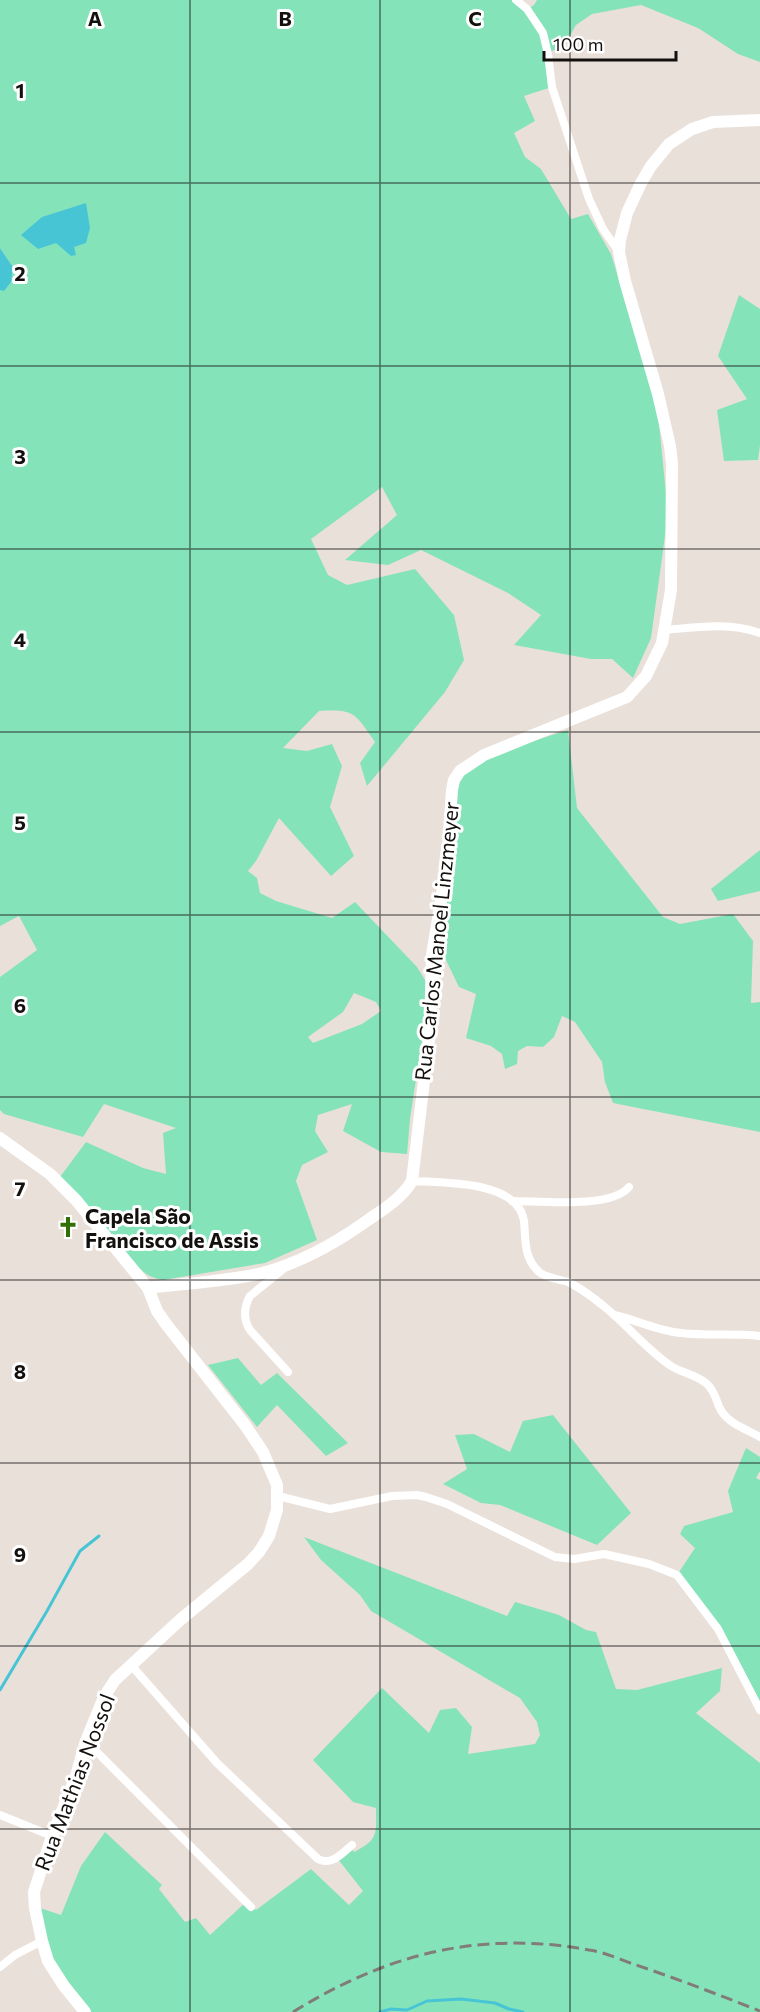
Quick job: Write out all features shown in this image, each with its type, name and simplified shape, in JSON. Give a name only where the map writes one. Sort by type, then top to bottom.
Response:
[{"type":"street","points":[[516,0],[532,15],[543,33],[552,87],[589,199],[603,229],[619,252]]},
{"type":"street","name":"Rua Carlos Manoel Linzmeyer","points":[[412,1181],[430,1031],[432,955],[447,864],[454,780],[466,766],[484,755],[627,697],[646,676],[662,643],[665,630],[671,590],[672,464],[670,446],[619,252],[621,234],[633,199],[651,166],[669,144],[692,129],[712,122],[760,120]]},
{"type":"street","points":[[665,630],[721,625],[760,633]]},
{"type":"street","name":"Rua Mathias Nossol","points":[[0,1138],[50,1174],[64,1187],[148,1288],[157,1311],[166,1324],[245,1425],[263,1452],[277,1485],[278,1496],[273,1525],[266,1544],[248,1564],[130,1665],[108,1689],[86,1741],[34,1892],[42,1941],[48,1961],[85,2012]]},
{"type":"street","points":[[148,1288],[246,1276],[289,1264],[323,1248],[360,1226],[400,1196],[412,1181],[473,1185],[495,1191],[512,1201],[522,1214],[526,1251],[537,1271],[571,1283],[614,1315],[671,1366],[707,1384],[727,1418],[760,1437]]},
{"type":"street","points":[[512,1201],[590,1202],[619,1195],[629,1187]]},
{"type":"street","points":[[288,1372],[250,1330],[244,1317],[250,1296],[289,1264]]},
{"type":"street","points":[[614,1315],[634,1319],[657,1329],[682,1334],[760,1336]]},
{"type":"street","points":[[278,1496],[330,1509],[392,1496],[417,1495],[447,1504],[555,1557],[574,1559],[604,1554],[649,1564],[677,1575],[718,1629],[760,1710]]},
{"type":"street","points":[[130,1665],[217,1763],[318,1859],[330,1862],[352,1845]]},
{"type":"street","points":[[86,1741],[251,1907]]},
{"type":"street","points":[[0,1815],[52,1836]]},
{"type":"street","points":[[0,1967],[15,1955],[42,1941]]},
{"type":"green space","points":[[0,0],[516,0],[527,9],[537,0],[760,0],[760,62],[738,54],[698,28],[641,5],[592,14],[576,25],[567,41],[548,54],[552,87],[524,96],[535,121],[514,133],[525,157],[541,169],[571,219],[588,214],[611,254],[657,403],[668,514],[651,638],[633,678],[612,659],[591,659],[514,645],[541,615],[508,593],[421,550],[388,565],[345,560],[397,515],[382,487],[311,539],[328,575],[347,585],[415,569],[454,615],[464,660],[445,692],[367,786],[360,763],[375,742],[353,715],[341,711],[319,711],[283,748],[307,751],[332,744],[342,766],[330,807],[354,856],[331,876],[279,818],[256,861],[248,871],[257,878],[260,893],[276,901],[332,918],[355,902],[417,967],[430,988],[410,1119],[407,1154],[381,1152],[343,1131],[352,1104],[318,1115],[315,1131],[328,1152],[302,1165],[296,1181],[317,1240],[265,1263],[163,1280],[152,1277],[136,1265],[60,1177],[86,1142],[143,1168],[166,1174],[163,1133],[176,1128],[104,1104],[83,1137],[4,1114],[0,1110],[0,977],[37,950],[19,916],[0,926],[0,290],[4,290],[13,267],[0,248]],"holes":[[[354,993],[376,1002],[381,1011],[362,1024],[313,1043],[308,1037],[343,1012]]]},
{"type":"green space","points":[[739,295],[760,309],[760,445],[758,460],[724,461],[717,410],[747,399],[718,356]]},
{"type":"green space","points":[[568,730],[577,808],[663,917],[680,924],[733,914],[753,941],[751,1003],[760,1002],[760,1132],[613,1103],[605,1082],[602,1062],[575,1022],[562,1016],[554,1037],[543,1047],[527,1046],[518,1051],[517,1064],[505,1069],[502,1054],[491,1046],[466,1038],[476,994],[459,987],[445,958],[434,956],[454,790],[468,769],[511,748]]},
{"type":"green space","points":[[760,850],[760,891],[718,901],[711,889]]},
{"type":"green space","points":[[238,1358],[261,1385],[277,1373],[348,1443],[326,1456],[277,1405],[257,1427],[208,1365]]},
{"type":"green space","points":[[553,1415],[631,1513],[597,1545],[500,1505],[481,1503],[443,1484],[467,1469],[455,1435],[474,1434],[510,1452],[523,1421]]},
{"type":"green space","points":[[746,1448],[760,1457],[760,1471],[756,1478],[760,1480],[760,1710],[718,1629],[677,1575],[695,1548],[680,1534],[684,1526],[733,1512],[728,1491]]},
{"type":"green space","points":[[304,1537],[507,1616],[515,1602],[559,1615],[586,1630],[596,1632],[616,1689],[637,1690],[722,1668],[720,1691],[696,1713],[760,1763],[760,2012],[90,2012],[51,1958],[40,1908],[61,1915],[81,1866],[105,1832],[162,1885],[159,1889],[185,1922],[196,1918],[210,1935],[246,1902],[256,1910],[311,1869],[349,1905],[363,1891],[337,1858],[350,1847],[354,1852],[372,1839],[376,1830],[376,1808],[353,1802],[313,1760],[382,1688],[429,1733],[440,1710],[456,1708],[472,1727],[468,1754],[535,1744],[540,1735],[537,1722],[520,1698],[371,1611],[360,1595],[321,1560]]},
{"type":"water","points":[[86,203],[90,228],[86,243],[74,247],[76,255],[71,256],[56,243],[38,249],[21,235],[42,217]]},
{"type":"water","points":[[0,248],[13,267],[11,282],[4,291],[0,290]]},
{"type":"waterway","points":[[0,1690],[80,1551],[99,1536]]},
{"type":"waterway","points":[[380,2012],[391,2009],[407,2010],[427,2001],[461,1999],[495,2003],[523,2012]]},
{"type":"railway","points":[[293,2012],[363,1975],[399,1962],[435,1952],[510,1943],[549,1945],[601,1952],[760,2011]]},
{"type":"place","name":"Capela São Francisco de Assis","points":[[68,1227]]}]
